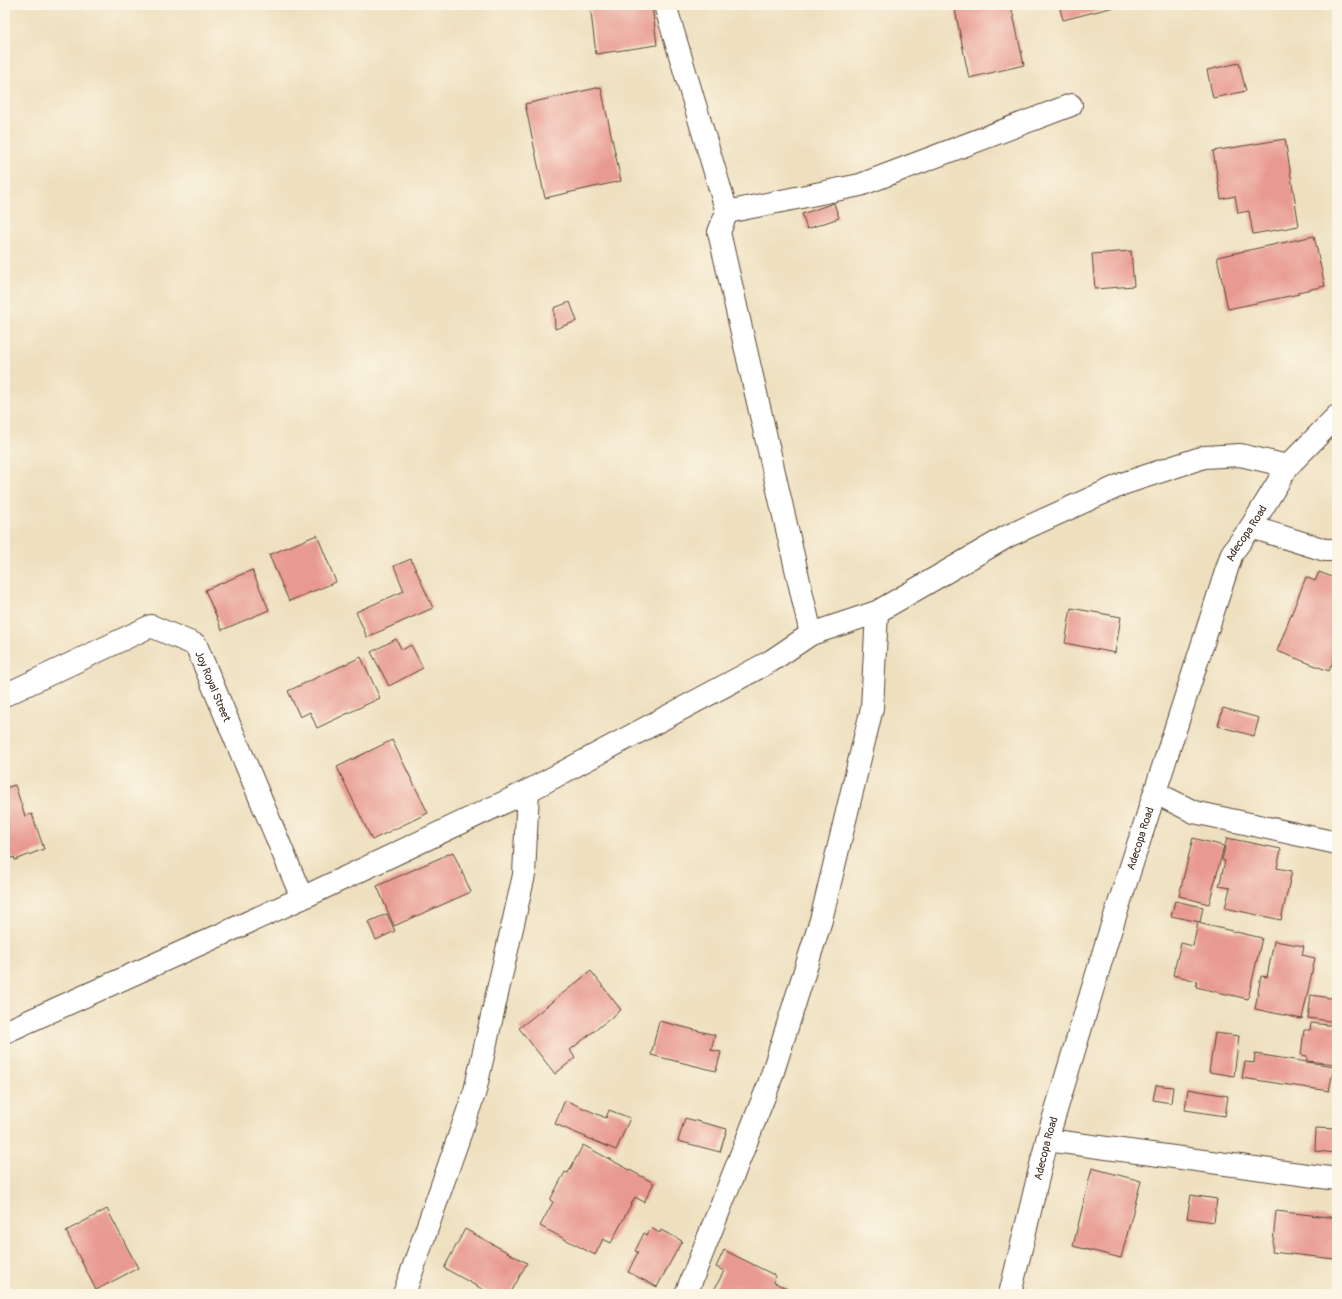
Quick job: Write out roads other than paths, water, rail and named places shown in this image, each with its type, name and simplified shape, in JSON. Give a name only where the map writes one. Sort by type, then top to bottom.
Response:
[{"type":"street","points":[[665,5],[727,212],[719,232],[810,634]]},
{"type":"street","points":[[727,212],[860,185],[1071,104]]},
{"type":"street","name":"Adecopa Road","points":[[1010,1294],[1048,1140],[1107,941],[1156,793],[1232,552],[1251,527],[1288,466],[1337,416]]},
{"type":"street","points":[[5,1032],[302,898],[528,791],[771,661],[810,634],[877,612],[1008,536],[1125,483],[1204,457],[1240,454],[1288,466]]},
{"type":"street","points":[[1251,527],[1325,550],[1337,550]]},
{"type":"street","points":[[686,1294],[769,1084],[821,920],[872,708],[877,612]]},
{"type":"street","name":"Joy Royal Street","points":[[5,695],[151,626],[196,645],[302,898]]},
{"type":"street","points":[[404,1294],[475,1091],[524,875],[528,791]]},
{"type":"street","points":[[1156,793],[1194,812],[1337,842]]},
{"type":"street","points":[[1048,1140],[1337,1179]]}]
